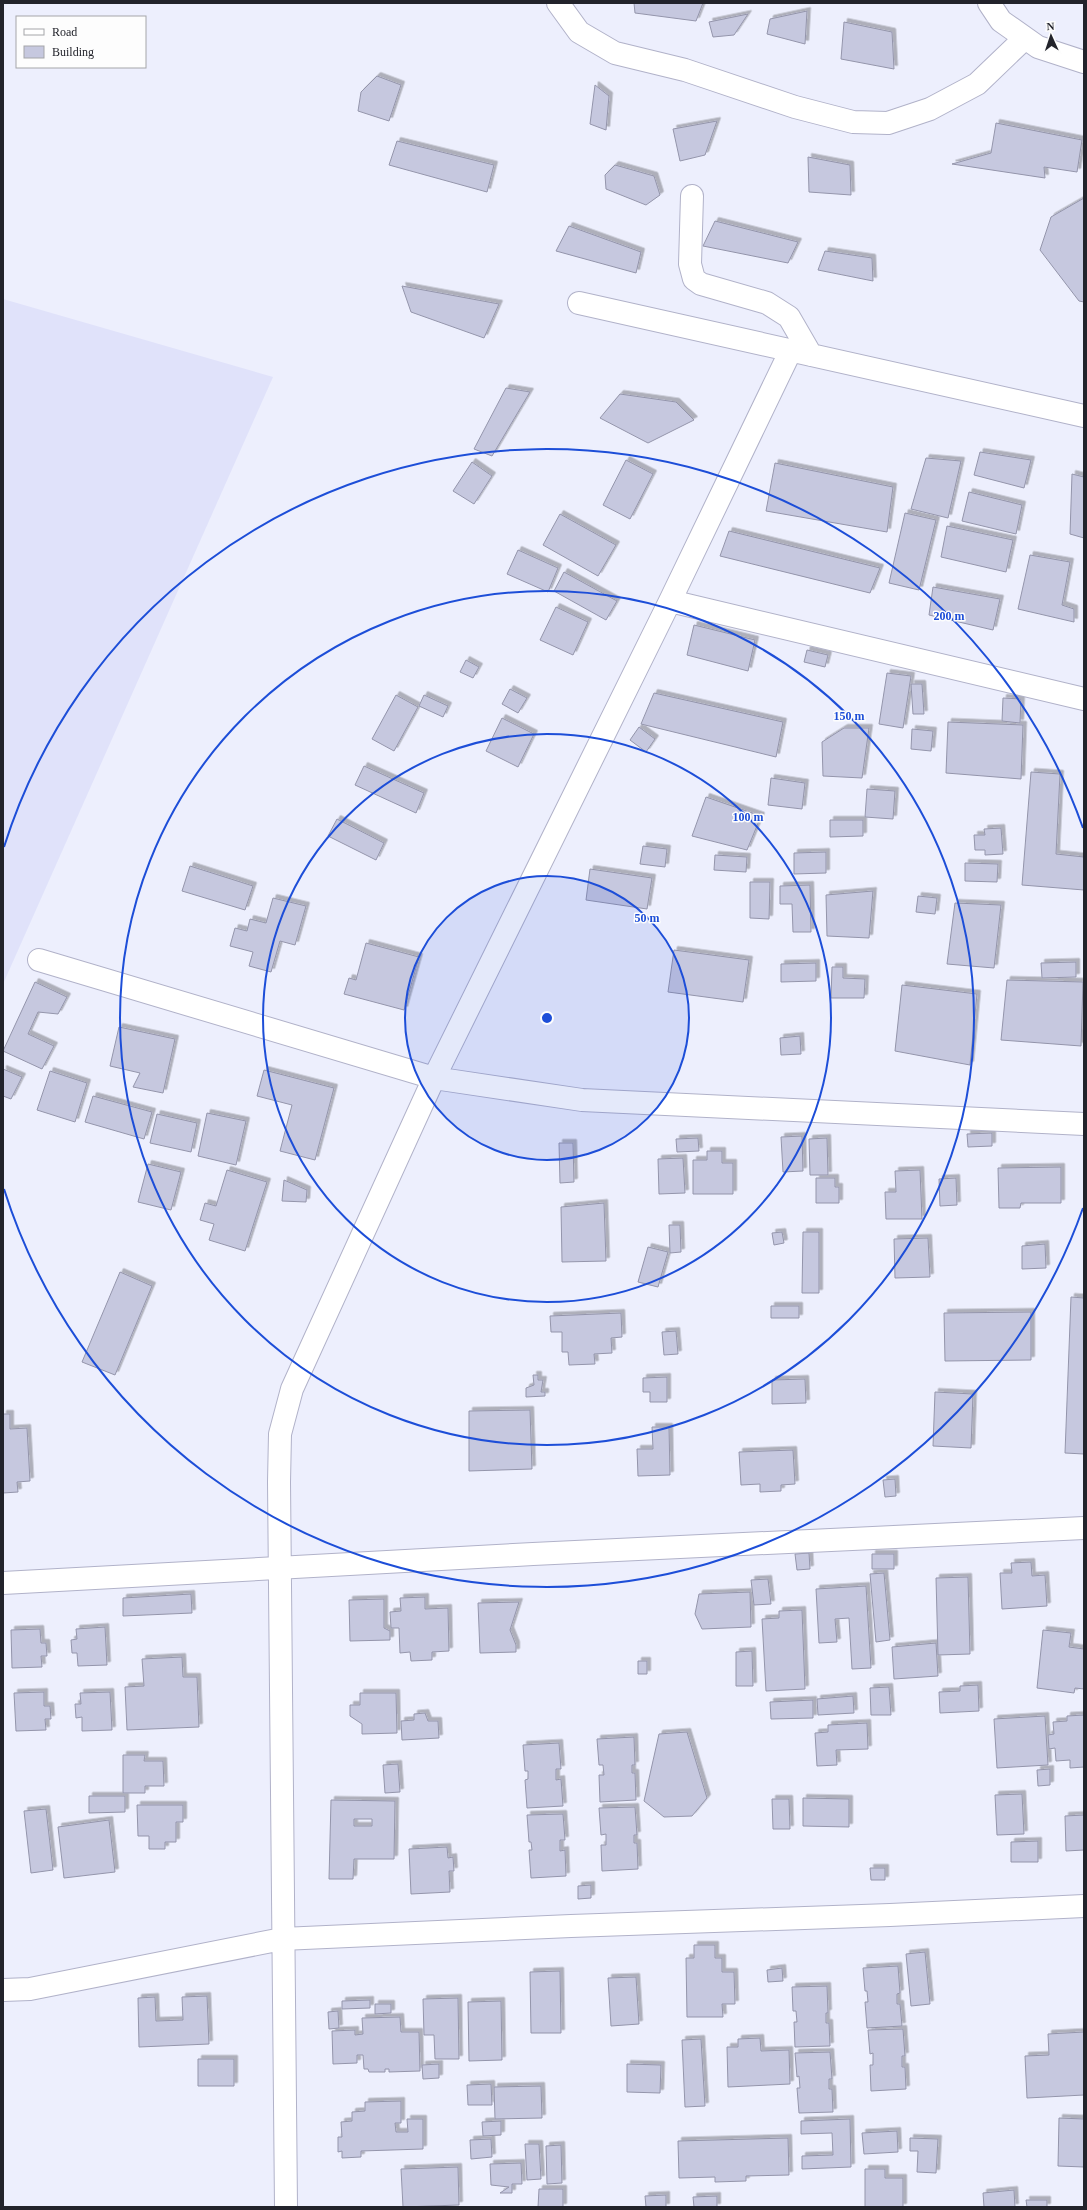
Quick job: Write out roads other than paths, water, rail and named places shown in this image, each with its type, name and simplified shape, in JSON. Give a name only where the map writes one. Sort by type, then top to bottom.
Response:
[{"type":"street","points":[[558,3],[579,32],[615,53],[685,70],[795,107],[853,122],[888,122],[930,109],[977,84],[1025,38]]},
{"type":"street","points":[[989,3],[1000,21],[1038,47],[1084,62]]},
{"type":"street","points":[[286,2207],[279,1568],[280,1434],[292,1389],[434,1078],[670,601],[801,352],[789,317],[768,303],[701,284],[694,279],[690,264],[692,196]]},
{"type":"street","points":[[579,303],[1084,416]]},
{"type":"street","points":[[670,601],[1084,699]]},
{"type":"street","points":[[39,960],[434,1078],[582,1100],[1084,1124]]},
{"type":"street","points":[[3,1583],[533,1554],[1084,1528]]},
{"type":"street","points":[[3,1990],[30,1989],[282,1940],[571,1926],[890,1916],[1084,1906]]}]
